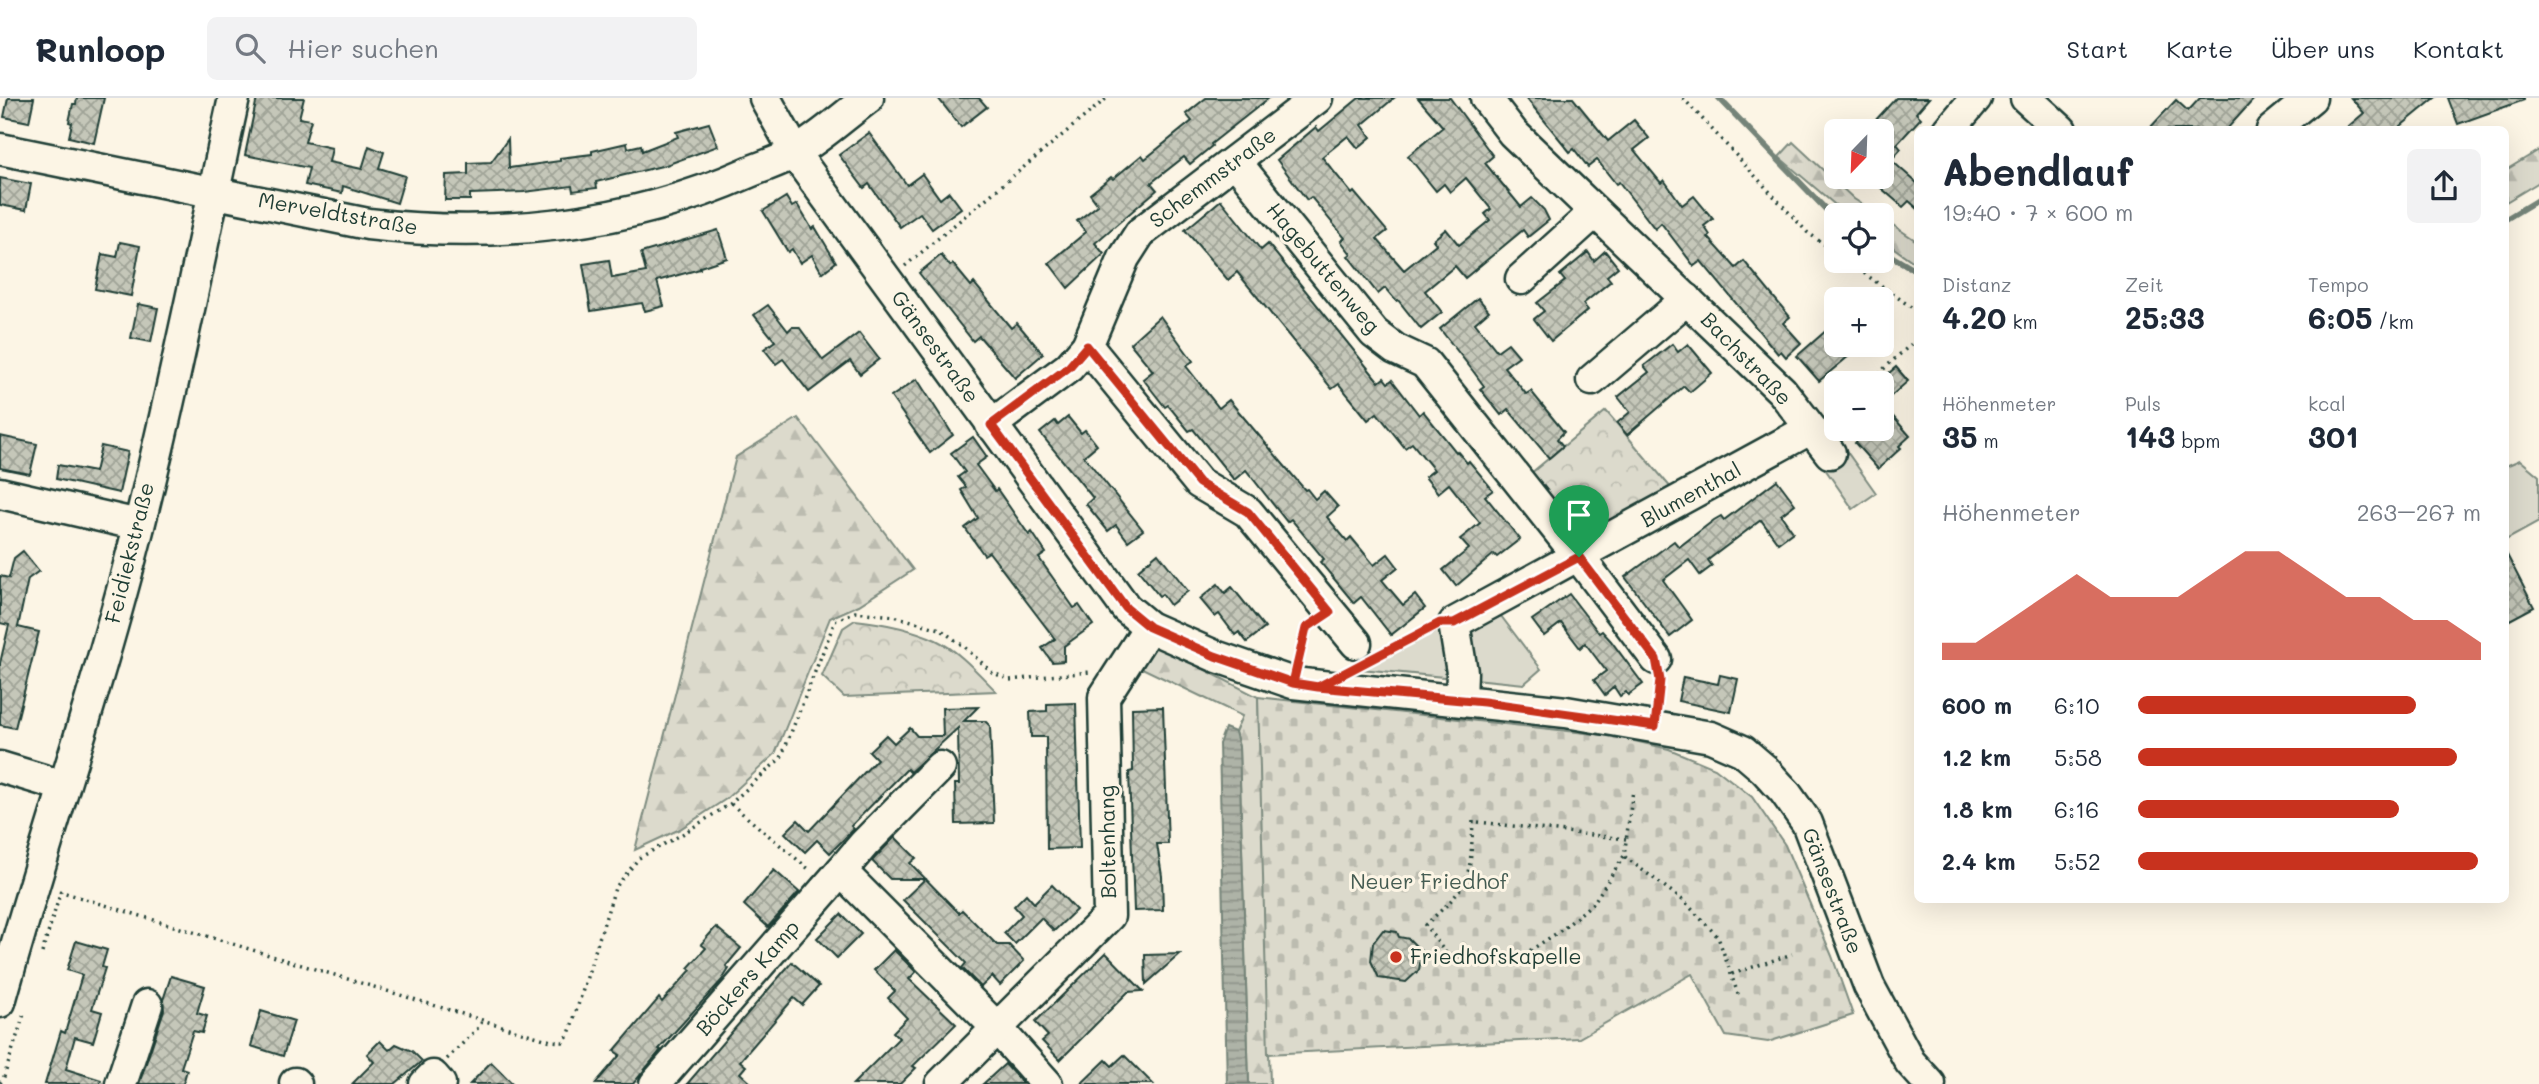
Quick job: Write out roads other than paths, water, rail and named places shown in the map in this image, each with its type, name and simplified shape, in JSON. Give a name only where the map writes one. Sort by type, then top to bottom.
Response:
[{"type":"street","name":"Feidiekstraße","points":[[0,1002],[104,654],[139,525],[234,98]]},
{"type":"street","name":"Gänsestraße","points":[[765,98],[795,152],[1126,608],[1149,627],[1215,656],[1293,683],[1566,712],[1711,737],[1742,751],[1764,769],[1785,792],[1807,823],[1868,986],[1910,1062],[1930,1084]]},
{"type":"street","name":"Merveldtstraße","points":[[0,149],[368,224],[422,230],[484,231],[542,227],[612,216],[705,192],[795,152],[868,98]]},
{"type":"street","name":"Schemmstraße","points":[[991,425],[1069,367],[1087,346],[1124,258],[1140,233],[1317,98]]},
{"type":"street","name":"Bachstraße","points":[[1486,98],[1513,133],[1782,391],[1830,453]]},
{"type":"street","points":[[1952,126],[1976,98]]},
{"type":"street","points":[[2026,98],[2057,126]]},
{"type":"street","points":[[2277,126],[2311,98]]},
{"type":"street","name":"Hagebuttenweg","points":[[1235,161],[1374,333],[1395,349],[1425,363],[1656,659]]},
{"type":"street","points":[[1521,279],[1594,213]]},
{"type":"street","name":"Bachstraße","points":[[1592,380],[1687,299]]},
{"type":"street","points":[[1087,346],[1199,483],[1248,512],[1330,612],[1366,649]]},
{"type":"street","name":"Blumenthal","points":[[1461,700],[1462,672],[1454,623],[1810,429]]},
{"type":"street","points":[[0,493],[139,525]]},
{"type":"street","name":"Boltenhang","points":[[941,1084],[1110,916],[1104,697],[1149,627]]},
{"type":"street","points":[[0,767],[63,786]]},
{"type":"street","name":"Böckers Kamp","points":[[655,1084],[864,844],[940,767]]},
{"type":"street","points":[[835,878],[997,1028],[1047,1084]]},
{"type":"street","points":[[121,1084],[147,1005]]},
{"type":"waterway","points":[[1719,98],[1824,207]]},
{"type":"waterway","points":[[2509,217],[2539,199]]},
{"type":"waterway","points":[[1894,258],[1914,270]]},
{"type":"place","name":"Friedhofskapelle","points":[[1396,957]]},
{"type":"park label","name":"Neuer Friedhof","points":[[1429,882]]}]
